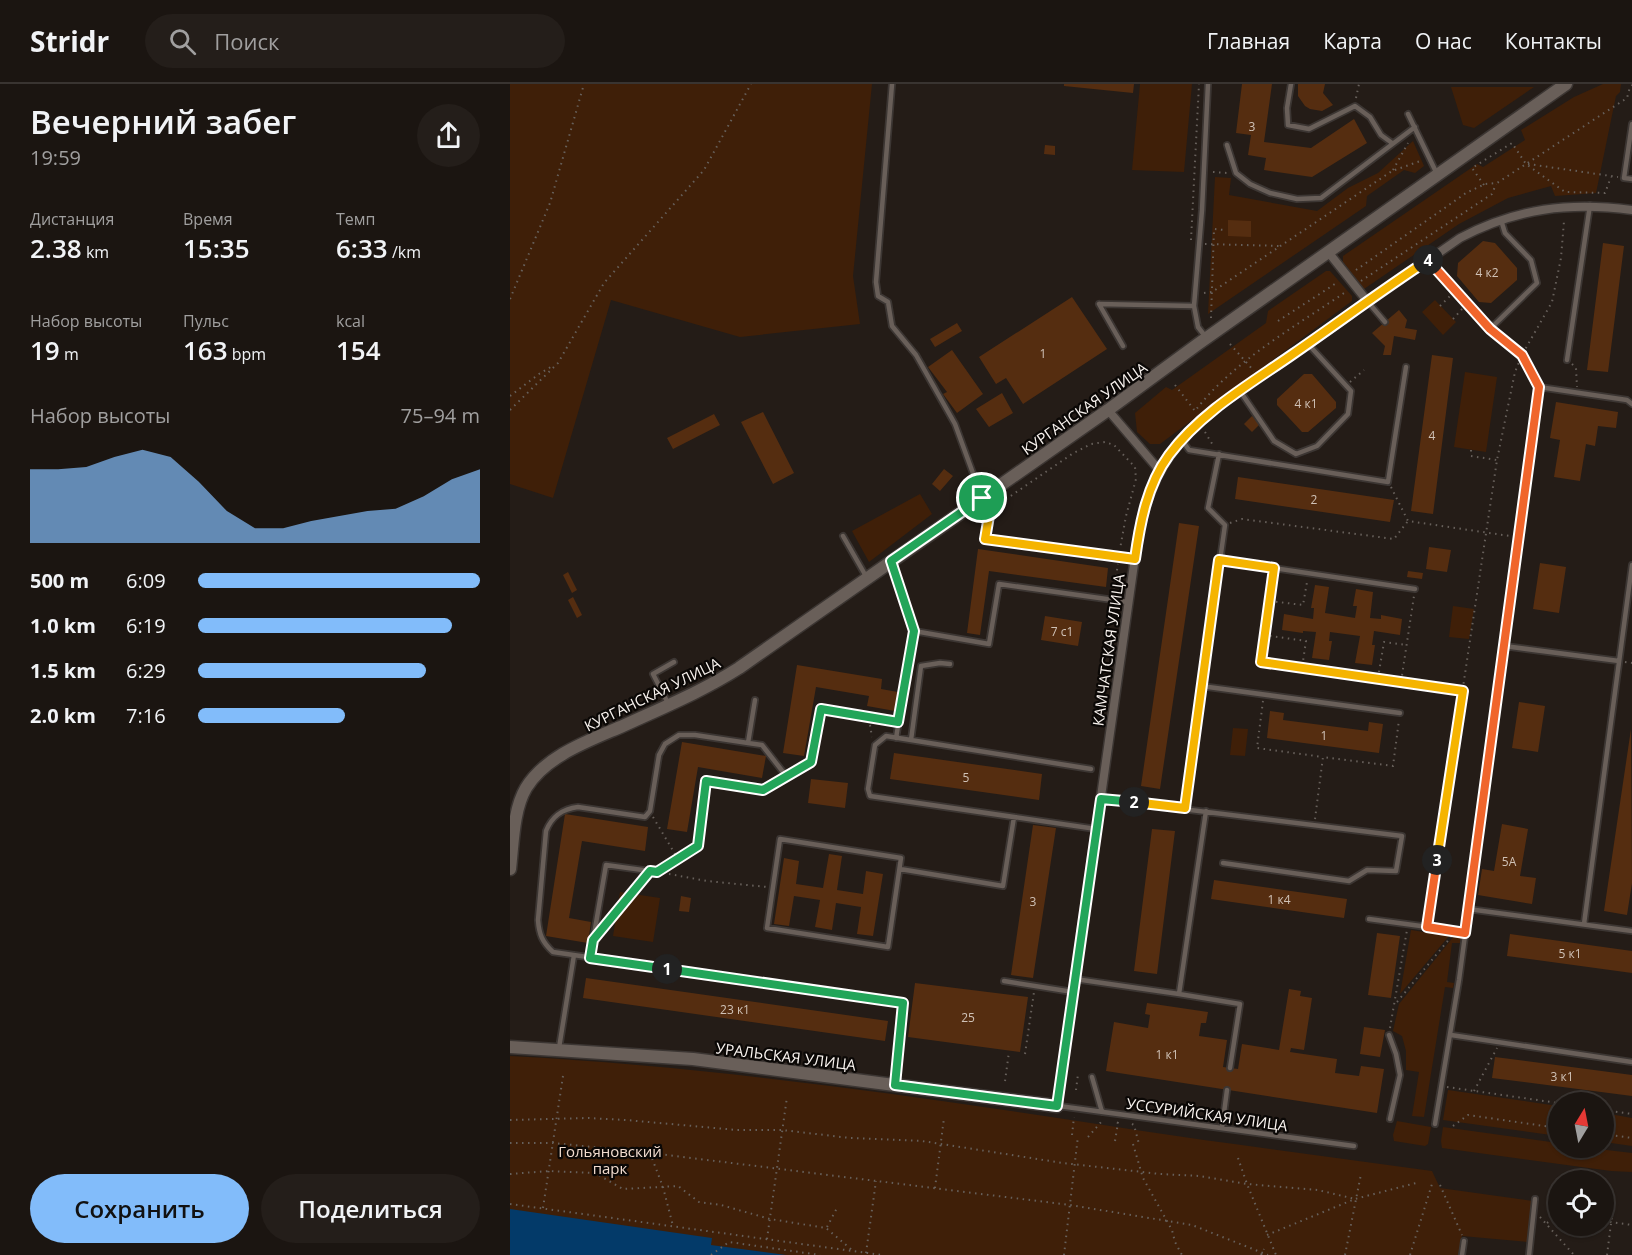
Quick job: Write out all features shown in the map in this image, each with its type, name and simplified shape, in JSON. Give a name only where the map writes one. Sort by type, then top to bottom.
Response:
[{"type":"street","name":"КУРГАНСКАЯ УЛИЦА","points":[[510,869],[513,821],[526,788],[533,778],[548,765],[584,744],[713,684],[740,668],[1566,84]]},
{"type":"street","name":"КАМЧАТСКАЯ УЛИЦА","points":[[1057,1106],[1135,559],[1145,504],[1168,456],[1200,422],[1259,378],[1460,238],[1482,226],[1543,210],[1590,205],[1632,210]]},
{"type":"street","points":[[1329,253],[1368,302]]},
{"type":"street","points":[[1108,410],[1160,471]]},
{"type":"street","name":"УРАЛЬСКАЯ УЛИЦА","points":[[510,1047],[693,1059],[1057,1106]]},
{"type":"lane","points":[[892,84],[876,282],[878,296],[888,302],[892,326],[916,355],[955,424],[982,498],[990,510],[985,539],[1135,559]]},
{"type":"lane","points":[[1206,338],[1198,327],[1194,306],[1208,84]]},
{"type":"lane","points":[[1291,84],[1287,108],[1288,125],[1310,129],[1355,106],[1370,117],[1381,135],[1392,142]]},
{"type":"lane","points":[[1408,114],[1437,174]]},
{"type":"lane","points":[[1632,124],[1624,178],[1632,179]]},
{"type":"lane","points":[[1227,146],[1236,173],[1250,184],[1270,193],[1297,199],[1321,198],[1392,142],[1415,127]]},
{"type":"lane","points":[[1567,360],[1590,205]]},
{"type":"lane","points":[[1428,260],[1490,329],[1537,282],[1531,260],[1505,233],[1501,220]]},
{"type":"lane","points":[[1368,302],[1385,322]]},
{"type":"lane","points":[[1123,346],[1099,304],[1194,306]]},
{"type":"lane","points":[[1240,392],[1274,441],[1296,454],[1317,446],[1348,414],[1350,391],[1308,344]]},
{"type":"lane","points":[[1182,440],[1189,450],[1388,482],[1406,368]]},
{"type":"lane","points":[[1435,1124],[1451,1035],[1539,387],[1627,400],[1632,404]]},
{"type":"lane","points":[[1185,808],[1225,525],[1208,508],[1219,454]]},
{"type":"lane","points":[[843,536],[868,578]]},
{"type":"lane","points":[[1219,560],[1415,589]]},
{"type":"lane","points":[[891,561],[914,631],[896,738]]},
{"type":"lane","points":[[1584,924],[1632,565]]},
{"type":"lane","points":[[914,631],[990,644],[999,584],[1128,602]]},
{"type":"lane","points":[[1504,646],[1619,661]]},
{"type":"lane","points":[[669,705],[652,674],[674,662]]},
{"type":"lane","points":[[911,740],[921,666],[950,664]]},
{"type":"lane","points":[[1201,687],[1400,713]]},
{"type":"lane","points":[[748,743],[755,700]]},
{"type":"lane","points":[[590,958],[606,865],[653,872],[698,846],[706,781],[763,790],[811,762],[821,709],[898,722]]},
{"type":"lane","points":[[787,777],[762,745],[695,735],[679,735],[665,744],[659,755],[650,811],[645,817],[578,807],[564,811],[551,821],[546,831],[538,920],[539,933],[545,945],[552,952],[903,1003],[895,1085]]},
{"type":"lane","points":[[1091,769],[886,736],[875,745],[868,789],[870,796],[1096,829]]},
{"type":"lane","points":[[1101,799],[1402,836],[1396,871],[1367,870],[1349,881],[1223,863]]},
{"type":"lane","points":[[1179,994],[1206,811]]},
{"type":"lane","points":[[900,869],[1003,886],[1014,817]]},
{"type":"lane","points":[[780,839],[902,858],[900,869],[888,947],[766,928],[780,839]]},
{"type":"lane","points":[[1468,909],[1632,931]]},
{"type":"lane","points":[[1370,919],[1465,933]]},
{"type":"lane","points":[[559,1050],[574,956]]},
{"type":"lane","points":[[1075,979],[1240,1004],[1230,1068]]},
{"type":"lane","points":[[1005,981],[1073,992]]},
{"type":"lane","points":[[1389,1035],[1400,1075],[1390,1119]]},
{"type":"lane","points":[[1451,1035],[1632,1062]]},
{"type":"lane","points":[[1092,1077],[1102,1112]]},
{"type":"lane","points":[[1222,1128],[1227,1090]]},
{"type":"lane","name":"УССУРИЙСКАЯ УЛИЦА","points":[[1057,1106],[1354,1146]]},
{"type":"lane","points":[[1529,1255],[1535,1199]]},
{"type":"lane","points":[[1462,1255],[1464,1241]]},
{"type":"path","points":[[510,300],[550,203],[584,84]]},
{"type":"path","points":[[510,410],[558,363],[604,283],[704,170],[751,84]]},
{"type":"path","points":[[1190,246],[1199,84]]},
{"type":"path","points":[[1355,106],[1359,84]]},
{"type":"path","points":[[1278,321],[1466,193],[1484,184],[1497,183],[1628,98],[1632,85]]},
{"type":"path","points":[[1392,171],[1411,138]]},
{"type":"path","points":[[1484,184],[1472,168],[1512,142],[1526,164],[1565,192],[1605,193],[1611,177]]},
{"type":"path","points":[[1195,293],[1212,292],[1392,171],[1423,160]]},
{"type":"path","points":[[1526,164],[1624,178]]},
{"type":"path","points":[[1204,171],[1236,173]]},
{"type":"path","points":[[1175,384],[1195,411],[1205,398],[1246,361],[1492,194],[1497,183]]},
{"type":"path","points":[[1427,927],[1497,460],[1515,372],[1552,302],[1561,258],[1564,221]]},
{"type":"path","points":[[1211,318],[1214,229],[1224,230]]},
{"type":"path","points":[[1199,244],[1281,246]]},
{"type":"path","points":[[1440,306],[1456,291]]},
{"type":"path","points":[[1453,319],[1467,304]]},
{"type":"path","points":[[1490,329],[1522,355],[1539,387]]},
{"type":"path","points":[[1230,344],[1259,378]]},
{"type":"path","points":[[1567,360],[1576,368],[1577,393]]},
{"type":"path","points":[[510,396],[558,363]]},
{"type":"path","points":[[1346,385],[1364,370]]},
{"type":"path","points":[[1205,432],[1219,454]]},
{"type":"path","points":[[990,510],[1072,454],[1092,444],[1105,442],[1114,445],[1135,467],[1136,479],[1126,516],[1112,600]]},
{"type":"path","points":[[1471,450],[1471,456],[1497,460]]},
{"type":"path","points":[[1388,482],[1408,521]]},
{"type":"path","points":[[1225,525],[1242,519],[1394,539],[1408,521]]},
{"type":"path","points":[[1408,521],[1519,538]]},
{"type":"path","points":[[1274,568],[1261,662],[1463,691]]},
{"type":"path","points":[[1269,601],[1303,606],[1308,573]]},
{"type":"path","points":[[1401,682],[1415,589]]},
{"type":"path","points":[[1264,635],[1306,641],[1302,668]]},
{"type":"path","points":[[1378,679],[1384,642],[1407,645]]},
{"type":"path","points":[[1264,695],[1257,748],[1323,757],[1393,766],[1400,713]]},
{"type":"path","points":[[869,723],[871,735]]},
{"type":"path","points":[[1316,811],[1323,757]]},
{"type":"path","points":[[650,811],[678,859]]},
{"type":"path","points":[[593,940],[653,872],[707,881],[773,887]]},
{"type":"path","points":[[1389,1035],[1408,925]]},
{"type":"path","points":[[1395,1004],[1456,931]]},
{"type":"path","points":[[1025,1054],[1035,986]]},
{"type":"path","points":[[1474,1091],[1499,1042]]},
{"type":"path","points":[[1005,1081],[1009,1052]]},
{"type":"path","points":[[1076,1090],[1078,1074]]},
{"type":"path","points":[[543,1209],[563,1076]]},
{"type":"path","points":[[1442,1086],[1548,1102]]},
{"type":"path","points":[[767,1239],[787,1097]]},
{"type":"path","points":[[1614,1111],[1632,1114]]},
{"type":"path","points":[[1453,1125],[1468,1115],[1548,1127]]},
{"type":"path","points":[[1072,1135],[1074,1117],[1083,1118]]},
{"type":"path","points":[[935,1188],[944,1118]]},
{"type":"path","points":[[1092,1119],[1134,1125],[1139,1144]]},
{"type":"path","points":[[510,1120],[626,1120],[737,1130],[782,1130],[850,1138],[922,1141],[1074,1164],[1318,1190],[1355,1199]]},
{"type":"path","points":[[1088,1137],[1102,1120]]},
{"type":"path","points":[[1115,1141],[1118,1123]]},
{"type":"path","points":[[1614,1135],[1632,1138]]},
{"type":"path","points":[[1064,1255],[1078,1136]]},
{"type":"path","points":[[510,1143],[553,1143],[650,1153],[1070,1205],[1200,1227],[1268,1255]]},
{"type":"path","points":[[1133,1144],[1148,1188],[1172,1230],[1182,1255]]},
{"type":"path","points":[[650,1153],[663,1187],[673,1226]]},
{"type":"path","points":[[1238,1158],[1276,1255]]},
{"type":"path","points":[[510,1174],[549,1171],[595,1173],[623,1189],[678,1186],[699,1202],[721,1205],[770,1219],[826,1228],[852,1251]]},
{"type":"path","points":[[1346,1255],[1361,1174]]},
{"type":"path","points":[[866,1253],[876,1181]]},
{"type":"path","points":[[1267,1235],[1355,1199],[1416,1182]]},
{"type":"path","points":[[1410,1255],[1432,1184]]},
{"type":"path","points":[[1440,1185],[1464,1241]]},
{"type":"path","points":[[510,1204],[882,1255]]},
{"type":"path","points":[[826,1228],[838,1206]]},
{"type":"path","points":[[1533,1211],[1547,1223],[1574,1255]]},
{"type":"path","points":[[1614,1223],[1632,1226]]},
{"type":"path","points":[[725,1233],[729,1242]]},
{"type":"path","points":[[1607,1255],[1609,1236]]},
{"type":"path","points":[[711,1255],[729,1242],[820,1255]]},
{"type":"green space","points":[[510,84],[872,84],[853,276],[860,324],[740,337],[611,300],[553,498],[510,484]]},
{"type":"green space","points":[[1140,84],[1192,84],[1184,172],[1132,170]]},
{"type":"green space","points":[[1603,84],[1621,84],[1620,92],[1616,96],[1596,193],[1555,196],[1551,186],[1508,198],[1459,224],[1364,289],[1343,262],[1343,256],[1477,164],[1483,167],[1525,140],[1521,130],[1574,97]]},
{"type":"green space","points":[[1451,87],[1534,87],[1474,128],[1463,125]]},
{"type":"green space","points":[[1413,141],[1424,166],[1415,173],[1404,170],[1367,196],[1366,206],[1208,314],[1215,177],[1231,178],[1229,195],[1317,211],[1348,188],[1378,173]]},
{"type":"green space","points":[[1326,271],[1330,271],[1352,296],[1352,301],[1160,444],[1150,444],[1137,432],[1135,413],[1166,387],[1172,390],[1266,323],[1268,311]]},
{"type":"green space","points":[[1435,300],[1456,322],[1443,335],[1422,312]]},
{"type":"green space","points":[[1465,372],[1497,377],[1486,452],[1454,447]]},
{"type":"green space","points":[[920,494],[932,514],[869,562],[852,531]]},
{"type":"green space","points":[[1453,606],[1474,609],[1469,639],[1449,637]]},
{"type":"green space","points":[[1233,728],[1248,729],[1245,756],[1230,755]]},
{"type":"green space","points":[[620,892],[660,898],[653,942],[613,936]]},
{"type":"green space","points":[[1411,930],[1449,936],[1400,994]]},
{"type":"green space","points":[[1454,936],[1461,937],[1460,943],[1452,943],[1447,982],[1454,983],[1453,988],[1445,987],[1424,1117],[1412,1116],[1419,1072],[1406,1070],[1406,1051],[1402,1036],[1393,1031],[1399,1004]]},
{"type":"green space","name":"Гольяновcкий парк","points":[[510,1056],[667,1068],[824,1085],[1432,1171],[1440,1188],[1533,1201],[1528,1242],[1462,1236],[1458,1255],[510,1255]]},
{"type":"green space","points":[[1448,1090],[1548,1105],[1548,1135],[1443,1120]]},
{"type":"green space","points":[[1614,1115],[1632,1118],[1632,1146],[1614,1143]]},
{"type":"green space","points":[[1397,1121],[1431,1127],[1428,1144],[1425,1146],[1394,1141],[1393,1135]]},
{"type":"green space","points":[[1443,1127],[1548,1142],[1548,1158],[1614,1158],[1614,1151],[1632,1153],[1632,1172],[1442,1148]]},
{"type":"water","points":[[510,1209],[712,1238],[711,1245],[786,1255],[510,1255]]},
{"type":"building","points":[[1064,84],[1134,84],[1133,93],[1064,86]]},
{"type":"building","points":[[1242,84],[1272,84],[1264,142],[1311,148],[1354,119],[1367,143],[1312,177],[1264,170],[1266,158],[1248,155],[1251,135],[1236,133]]},
{"type":"building","points":[[1298,84],[1325,84],[1323,93],[1333,105],[1322,111],[1305,106],[1298,96]]},
{"type":"building","points":[[1045,145],[1055,146],[1055,155],[1044,154]]},
{"type":"building","points":[[1228,220],[1251,221],[1251,237],[1228,236]]},
{"type":"building","points":[[1483,241],[1495,243],[1517,268],[1517,280],[1491,303],[1479,302],[1457,276],[1458,263]]},
{"type":"building","points":[[1603,243],[1624,246],[1608,372],[1587,370]]},
{"type":"building","points":[[1072,297],[1107,349],[1023,404],[1006,378],[996,384],[979,357]]},
{"type":"building","points":[[1399,310],[1407,320],[1405,328],[1417,330],[1415,340],[1394,336],[1391,355],[1383,355],[1385,346],[1372,333]]},
{"type":"building","points":[[957,323],[962,331],[935,347],[930,339]]},
{"type":"building","points":[[952,350],[983,394],[957,413],[943,394],[947,392],[928,367]]},
{"type":"building","points":[[1432,355],[1453,358],[1433,514],[1411,511]]},
{"type":"building","points":[[1304,374],[1312,374],[1336,402],[1336,408],[1308,432],[1302,432],[1277,405],[1277,399]]},
{"type":"building","points":[[1002,393],[1013,413],[989,427],[976,409]]},
{"type":"building","points":[[1556,402],[1618,412],[1616,428],[1598,426],[1595,446],[1586,444],[1580,481],[1554,477],[1560,440],[1550,438]]},
{"type":"building","points":[[763,412],[794,473],[773,484],[741,422]]},
{"type":"building","points":[[714,414],[720,425],[673,449],[667,438]]},
{"type":"building","points":[[1252,416],[1260,424],[1252,432],[1244,424]]},
{"type":"building","points":[[944,469],[953,476],[940,491],[932,484]]},
{"type":"building","points":[[1238,477],[1394,500],[1390,522],[1235,499]]},
{"type":"building","points":[[1179,523],[1199,526],[1160,789],[1141,786]]},
{"type":"building","points":[[1429,547],[1451,550],[1447,572],[1426,569]]},
{"type":"building","points":[[978,549],[1108,568],[1106,587],[989,571],[980,635],[967,633]]},
{"type":"building","points":[[1540,563],[1566,567],[1559,613],[1533,609]]},
{"type":"building","points":[[1408,571],[1423,573],[1422,579],[1407,577]]},
{"type":"building","points":[[568,572],[577,590],[572,593],[563,575]]},
{"type":"building","points":[[1315,585],[1329,587],[1325,613],[1355,618],[1357,606],[1353,606],[1356,589],[1373,592],[1370,618],[1381,619],[1381,615],[1402,619],[1400,635],[1374,631],[1372,645],[1375,645],[1372,665],[1355,663],[1360,636],[1330,632],[1329,641],[1332,641],[1329,660],[1312,658],[1316,632],[1282,630],[1284,614],[1313,619],[1314,608],[1311,608]]},
{"type":"building","points":[[573,597],[582,615],[577,618],[568,600]]},
{"type":"building","points":[[1045,616],[1082,622],[1078,646],[1041,640]]},
{"type":"building","points":[[797,665],[882,679],[881,689],[898,692],[895,711],[867,706],[869,696],[816,687],[804,756],[783,753]]},
{"type":"building","points":[[1519,702],[1545,706],[1538,752],[1512,748]]},
{"type":"building","points":[[1270,711],[1284,713],[1283,720],[1368,731],[1369,722],[1383,724],[1379,753],[1267,738]]},
{"type":"building","points":[[1631,729],[1632,883],[1627,915],[1604,911]]},
{"type":"building","points":[[682,742],[766,756],[762,778],[698,767],[687,832],[667,829]]},
{"type":"building","points":[[894,753],[1042,774],[1039,800],[890,779]]},
{"type":"building","points":[[811,779],[848,783],[845,808],[808,803]]},
{"type":"building","points":[[565,814],[648,827],[645,851],[582,841],[569,918],[591,922],[588,943],[546,936]]},
{"type":"building","points":[[1502,824],[1528,829],[1520,876],[1536,878],[1532,904],[1478,895],[1482,869],[1494,871]]},
{"type":"building","points":[[1033,825],[1056,828],[1033,978],[1011,975]]},
{"type":"building","points":[[1152,829],[1175,831],[1157,974],[1134,971]]},
{"type":"building","points":[[829,854],[842,856],[837,890],[863,894],[866,871],[883,874],[873,936],[857,934],[861,907],[836,903],[832,930],[815,927],[820,900],[794,896],[789,926],[774,924],[784,858],[799,861],[796,884],[823,888]]},
{"type":"building","points":[[1214,880],[1347,899],[1344,918],[1211,899]]},
{"type":"building","points":[[681,896],[691,898],[689,912],[679,911]]},
{"type":"building","points":[[1377,933],[1400,936],[1391,998],[1368,995]]},
{"type":"building","points":[[1510,934],[1632,951],[1632,973],[1507,956]]},
{"type":"building","points":[[586,978],[888,1021],[885,1041],[583,998]]},
{"type":"building","points":[[915,983],[1028,997],[1020,1052],[908,1037]]},
{"type":"building","points":[[1289,989],[1301,991],[1300,996],[1312,998],[1304,1050],[1291,1048],[1290,1052],[1337,1059],[1335,1073],[1359,1076],[1361,1066],[1384,1069],[1377,1113],[1106,1071],[1114,1022],[1148,1028],[1150,1015],[1145,1014],[1147,1003],[1208,1012],[1206,1023],[1201,1023],[1199,1036],[1227,1040],[1223,1067],[1238,1069],[1242,1044],[1279,1050]]},
{"type":"building","points":[[1364,1027],[1385,1030],[1380,1057],[1360,1054]]},
{"type":"building","points":[[1495,1057],[1632,1075],[1632,1096],[1614,1092],[1492,1078]]},
{"type":"route","points":[[1428,260],[1490,329],[1522,355],[1539,387],[1465,933],[1427,927],[1463,691],[1261,662],[1274,568],[1219,560],[1185,808],[1101,799],[1057,1106],[895,1085],[903,1003],[590,958],[593,940],[650,871],[657,872],[698,846],[706,781],[763,790],[811,762],[821,709],[898,722],[914,631],[891,561],[982,498],[990,510],[985,539],[1135,559],[1140,524],[1152,486],[1168,456],[1182,440],[1217,407],[1428,260]]}]
